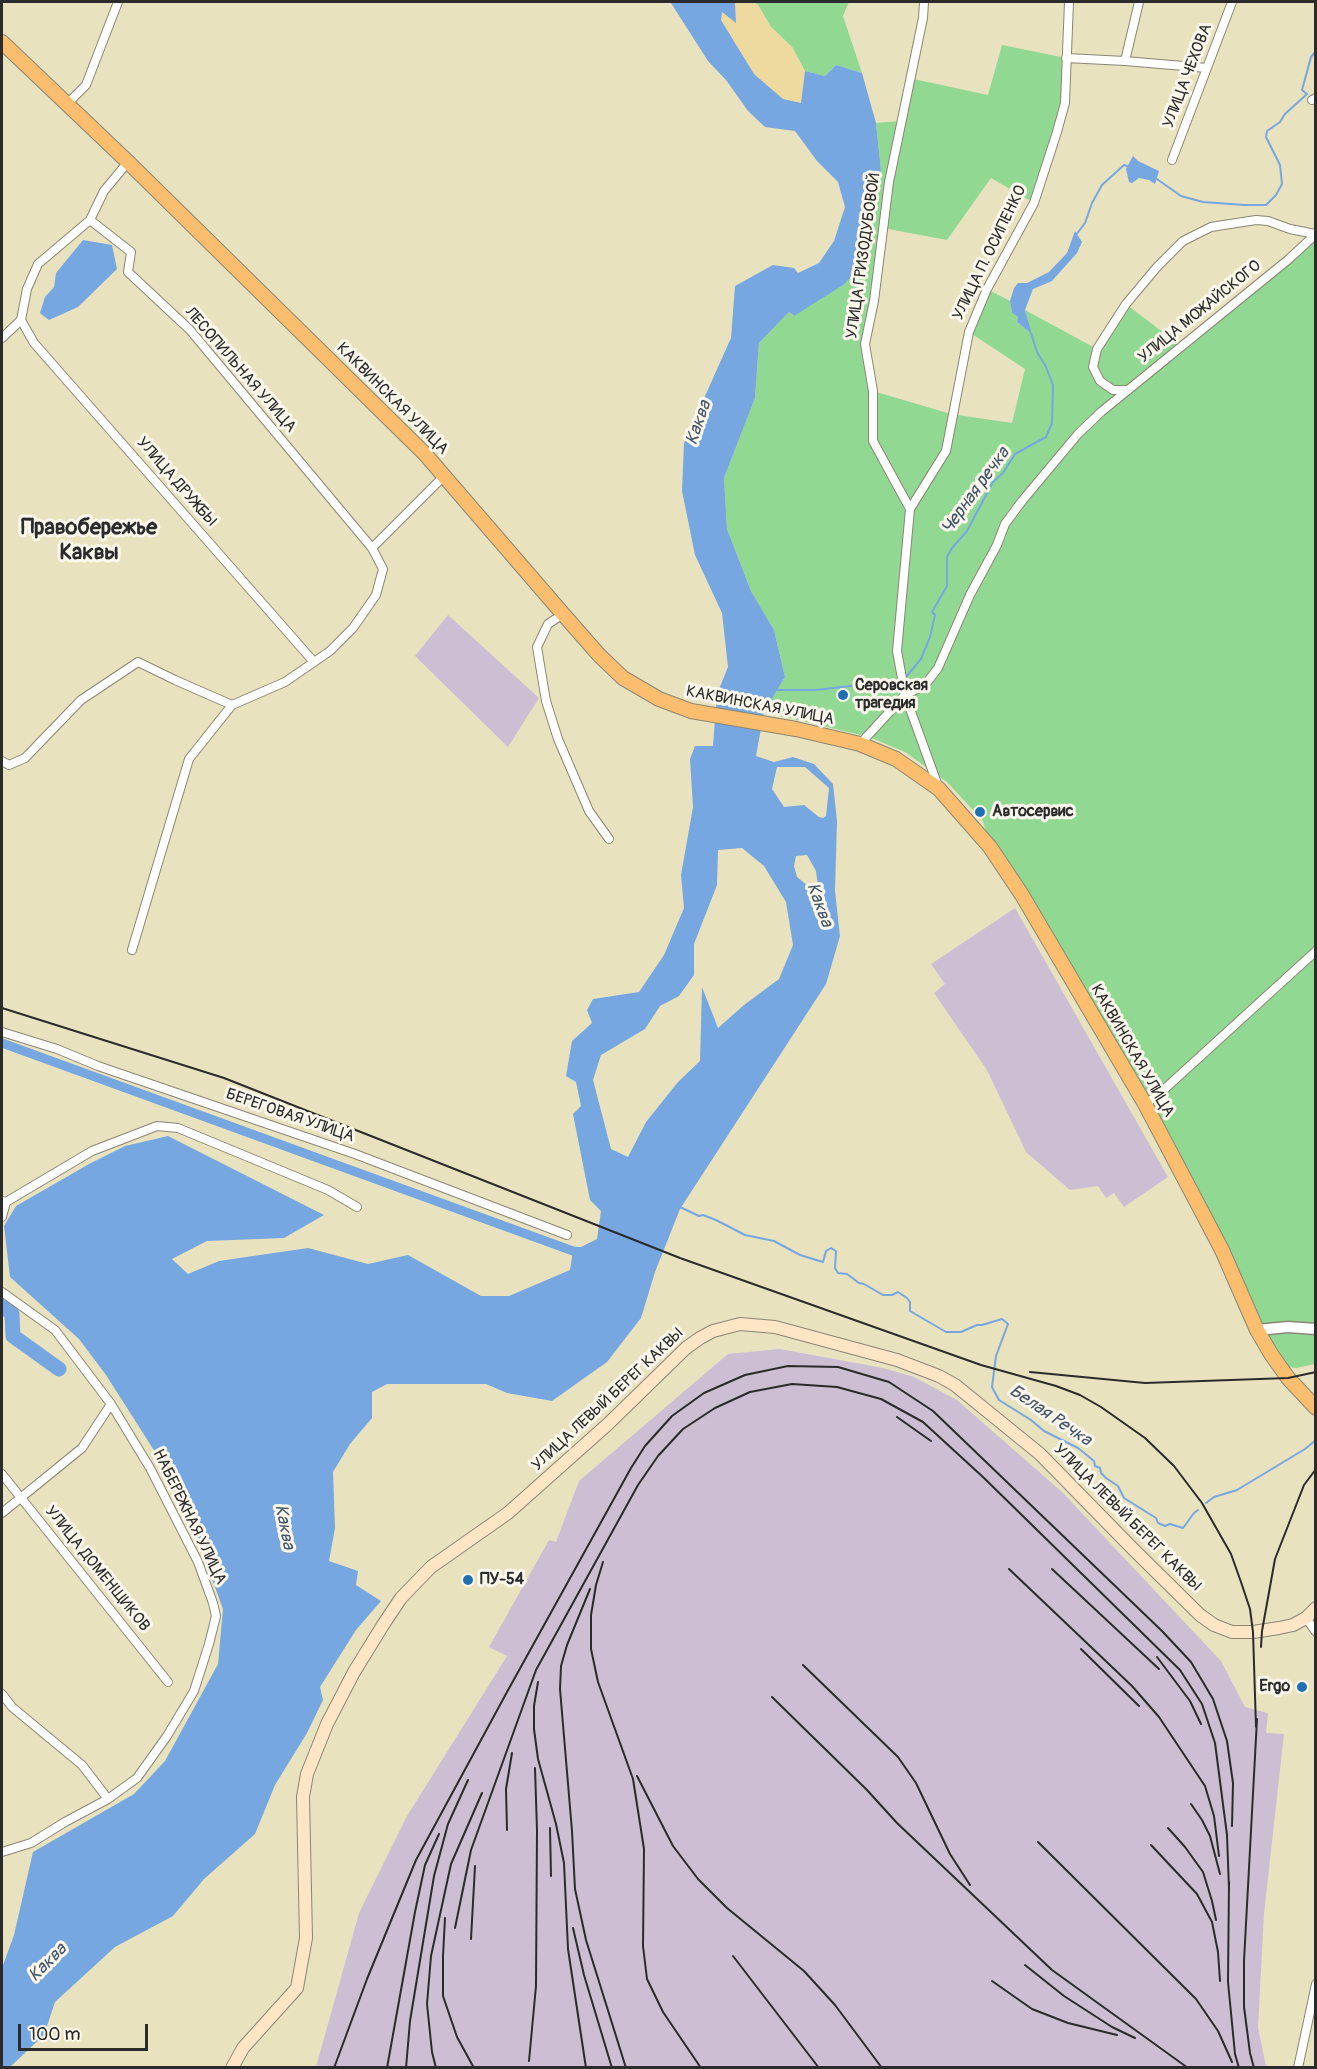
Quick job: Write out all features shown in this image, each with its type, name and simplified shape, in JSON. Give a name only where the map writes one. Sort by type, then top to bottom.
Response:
[{"type":"main road","name":"КАКВИНСКАЯ УЛИЦА","points":[[2,42],[425,453],[562,614],[623,678],[659,699],[691,711],[796,729],[860,744],[896,759],[939,789],[990,847],[1022,895],[1145,1104],[1222,1250],[1257,1330],[1288,1378],[1316,1408]]},
{"type":"main road","name":"УЛИЦА ЛЕВЫЙ БЕРЕГ КАКВЫ","points":[[232,2067],[243,2048],[297,1988],[306,1938],[303,1797],[307,1774],[327,1724],[354,1672],[383,1625],[401,1598],[431,1567],[508,1513],[608,1424],[686,1348],[713,1331],[740,1324],[775,1327],[852,1346],[939,1376],[968,1394],[1040,1454],[1200,1615],[1214,1625],[1232,1632],[1253,1632],[1293,1625],[1311,1613]]},
{"type":"street","points":[[67,104],[86,85],[118,2]]},
{"type":"street","name":"УЛИЦА ГРИЗОДУБОВОЙ","points":[[910,509],[873,441],[873,391],[865,344],[874,301],[889,182],[924,2]]},
{"type":"street","name":"УЛИЦА П. ОСИПЕНКО","points":[[910,509],[946,452],[969,332],[987,289],[1034,203],[1058,132],[1065,103],[1069,2]]},
{"type":"street","points":[[1125,61],[1138,2]]},
{"type":"street","name":"УЛИЦА ЧЕХОВА","points":[[1172,160],[1232,2]]},
{"type":"street","points":[[1066,58],[1207,68]]},
{"type":"street","points":[[2,338],[21,320],[27,290],[38,264],[90,220],[105,191],[128,162]]},
{"type":"street","name":"ЛЕСОПИЛЬНАЯ УЛИЦА","points":[[90,220],[132,252],[128,272],[190,330],[372,548]]},
{"type":"street","points":[[1128,390],[1113,390],[1100,381],[1093,367],[1097,349],[1126,304],[1156,267],[1184,242],[1211,227],[1256,220],[1315,234]]},
{"type":"street","name":"УЛИЦА МОЖАЙСКОГО","points":[[860,744],[905,695],[925,685],[938,668],[1005,524],[1055,460],[1101,412],[1289,259],[1315,234]]},
{"type":"street","name":"УЛИЦА ДРУЖБЫ","points":[[21,320],[34,343],[313,661]]},
{"type":"street","points":[[132,950],[189,759],[232,705],[285,682],[330,651],[353,628],[376,595],[383,569],[372,548],[445,475]]},
{"type":"street","points":[[910,509],[897,651],[905,695],[939,789]]},
{"type":"street","points":[[562,614],[548,624],[537,647],[546,701],[558,739],[589,811],[609,839]]},
{"type":"street","points":[[2,761],[9,765],[25,758],[81,700],[138,662],[232,705]]},
{"type":"street","points":[[1145,1104],[1158,1095],[1316,951]]},
{"type":"street","name":"БЕРЕГОВАЯ УЛИЦА","points":[[2,1032],[57,1049],[98,1066],[355,1154],[567,1235]]},
{"type":"street","points":[[2,1217],[4,1202],[92,1151],[157,1126],[178,1128],[328,1190],[357,1207]]},
{"type":"street","name":"НАБЕРЕЖНАЯ УЛИЦА","points":[[2,1292],[55,1330],[111,1404],[150,1468],[198,1562],[216,1616],[194,1691],[167,1736],[137,1778],[108,1799],[65,1822],[31,1844],[2,1852]]},
{"type":"street","points":[[1257,1330],[1288,1327],[1316,1329]]},
{"type":"street","points":[[2,1512],[82,1448],[111,1404]]},
{"type":"street","name":"УЛИЦА ДОМЕНЩИКОВ","points":[[2,1474],[168,1682]]},
{"type":"street","points":[[1311,1613],[1316,1632]]},
{"type":"street","points":[[2,1694],[12,1707],[82,1765],[108,1799]]},
{"type":"street","points":[[1298,2067],[1316,1983]]},
{"type":"shaded area","points":[[448,615],[539,698],[508,747],[415,656]]},
{"type":"shaded area","points":[[1015,908],[1168,1177],[1124,1207],[1114,1193],[1106,1198],[1098,1186],[1070,1190],[1026,1152],[987,1070],[934,993],[945,984],[931,964]]},
{"type":"shaded area","points":[[780,1349],[883,1368],[914,1377],[957,1400],[1062,1492],[1221,1661],[1245,1707],[1268,1713],[1266,1733],[1284,1734],[1264,1914],[1258,2027],[1266,2067],[316,2067],[359,1913],[407,1816],[507,1656],[489,1647],[549,1540],[556,1542],[579,1481],[728,1354]]},
{"type":"green space","points":[[753,2],[849,2],[843,16],[862,73],[836,65],[825,76],[805,71],[792,47],[771,27],[758,5]]},
{"type":"green space","points":[[1002,45],[1066,58],[1065,103],[1034,203],[991,178],[947,240],[883,228],[865,344],[873,391],[951,414],[1012,423],[1025,369],[969,332],[987,289],[1010,301],[1012,313],[1018,317],[1017,322],[1031,333],[1025,310],[1097,349],[1126,304],[1181,346],[1315,234],[1315,1364],[1296,1368],[1279,1366],[1222,1250],[990,847],[983,821],[947,782],[905,752],[869,737],[764,712],[785,677],[774,630],[751,591],[727,529],[724,478],[755,398],[759,343],[789,312],[793,316],[868,221],[876,202],[881,171],[876,123],[900,121],[909,78],[988,95]]},
{"type":"sand","points":[[735,2],[753,2],[758,5],[771,27],[792,47],[805,71],[801,103],[783,99],[754,74],[721,20],[721,11],[736,22]]},
{"type":"water","name":"Каква","points":[[667,2],[735,2],[736,23],[722,12],[721,20],[754,74],[783,99],[801,103],[805,71],[825,76],[836,65],[862,73],[876,123],[881,171],[876,202],[868,221],[874,232],[861,267],[843,285],[794,316],[789,312],[759,343],[755,398],[724,478],[727,529],[751,591],[774,630],[785,677],[764,712],[756,756],[774,762],[793,757],[814,764],[833,784],[837,821],[835,891],[840,936],[826,984],[680,1209],[655,1272],[641,1318],[607,1362],[552,1401],[507,1393],[486,1384],[387,1384],[372,1392],[372,1418],[350,1444],[333,1472],[335,1528],[329,1561],[358,1571],[356,1585],[381,1601],[356,1630],[320,1687],[323,1700],[307,1733],[275,1785],[255,1834],[204,1879],[173,1916],[115,1947],[55,2002],[44,2035],[10,2067],[2,2067],[2,1968],[14,1935],[33,1852],[134,1794],[165,1761],[218,1664],[223,1609],[203,1554],[157,1455],[106,1375],[79,1339],[10,1277],[4,1226],[16,1206],[125,1146],[168,1136],[324,1215],[284,1238],[207,1241],[172,1259],[188,1274],[219,1261],[308,1248],[368,1264],[408,1255],[481,1296],[509,1296],[570,1270],[573,1251],[597,1239],[601,1211],[590,1200],[573,1114],[581,1106],[576,1082],[566,1076],[572,1041],[592,1023],[587,1010],[593,999],[639,992],[664,955],[684,908],[681,875],[693,807],[690,759],[695,746],[713,746],[717,694],[728,667],[722,613],[695,555],[682,491],[684,443],[731,338],[735,286],[773,265],[794,268],[798,273],[819,263],[834,241],[845,207],[838,182],[817,161],[795,131],[765,127],[748,111],[726,80],[708,61],[671,3]],"holes":[[[777,767],[805,767],[829,788],[826,816],[819,817],[804,805],[784,807],[772,789]],[[742,848],[764,866],[786,902],[793,945],[779,979],[718,1028],[702,987],[700,1061],[678,1082],[646,1122],[628,1157],[611,1149],[593,1080],[601,1055],[645,1029],[660,1006],[679,996],[694,975],[694,944],[717,885],[718,850]],[[807,855],[816,871],[820,902],[807,885],[797,877],[794,866],[796,856]]]},
{"type":"water","points":[[1133,156],[1138,161],[1159,171],[1155,184],[1139,178],[1132,183],[1129,182],[1126,169]]},
{"type":"water","points":[[1075,231],[1082,242],[1077,253],[1052,281],[1033,289],[1025,310],[1032,334],[1017,322],[1018,317],[1012,313],[1010,301],[1014,288],[1018,283],[1027,283],[1049,272],[1067,253]]},
{"type":"water","points":[[83,240],[112,245],[117,269],[78,307],[49,320],[40,313],[45,297],[54,287],[56,273]]},
{"type":"waterway","name":"Черная речка","points":[[1154,177],[1181,196],[1203,202],[1266,205],[1276,195],[1282,184],[1280,165],[1266,137],[1267,131],[1280,122],[1285,114],[1307,94],[1302,90],[1311,57],[1316,51]]},
{"type":"waterway","name":"Черная речка","points":[[1076,235],[1085,223],[1102,185],[1124,165],[1130,167]]},
{"type":"waterway","name":"Черная речка","points":[[905,678],[921,659],[930,637],[935,615],[932,612],[947,586],[947,557],[952,548],[967,531],[993,482],[1003,473],[1015,454],[1046,437],[1052,423],[1053,385],[1037,352],[1031,333]]},
{"type":"waterway","name":"Черная речка","points":[[774,690],[816,690],[894,681]]},
{"type":"waterway","points":[[2,1043],[573,1251],[584,1252]]},
{"type":"waterway","name":"Белая Речка","points":[[680,1207],[699,1216],[703,1215],[716,1220],[745,1235],[774,1241],[800,1255],[823,1262],[826,1251],[831,1248],[836,1251],[835,1268],[838,1273],[847,1274],[883,1295],[898,1292],[910,1302],[910,1311],[946,1332],[961,1332],[977,1325],[1002,1319],[1008,1324],[996,1356],[992,1387],[999,1400],[1044,1431],[1078,1448],[1094,1461],[1095,1466],[1100,1468],[1106,1478],[1118,1486],[1124,1498],[1156,1518],[1158,1523],[1183,1528],[1198,1510]]},
{"type":"waterway","points":[[2,1305],[12,1314],[13,1336],[59,1369]]},
{"type":"waterway","name":"Белая Речка","points":[[1206,1503],[1214,1497],[1237,1490],[1316,1440]]},
{"type":"railway","points":[[2,1008],[224,1078],[680,1258],[981,1365],[1056,1386],[1080,1395],[1101,1407],[1145,1438],[1174,1466],[1202,1503],[1231,1554],[1250,1609],[1253,1632],[1256,1727]]},
{"type":"railway","points":[[334,2068],[367,1979],[416,1860],[631,1468],[645,1446],[672,1416],[704,1393],[745,1375],[788,1366],[838,1367],[889,1382],[933,1411],[1162,1631],[1191,1662],[1213,1699],[1227,1741],[1233,1783],[1232,1826]]},
{"type":"railway","points":[[1030,1372],[1145,1383],[1288,1378],[1316,1372]]},
{"type":"railway","points":[[455,1928],[471,1850],[536,1670],[638,1485],[658,1456],[683,1429],[715,1408],[750,1392],[792,1384],[837,1387],[881,1399],[923,1422],[984,1478],[1180,1670],[1202,1704],[1215,1743],[1227,1835],[1229,1889]]},
{"type":"railway","points":[[897,1417],[931,1441]]},
{"type":"railway","points":[[1261,1647],[1275,1559],[1304,1485],[1316,1469]]},
{"type":"railway","points":[[603,1562],[591,1615],[591,1649],[598,1682],[633,1779],[644,1849],[643,1946],[647,1979],[663,2012],[701,2068]]},
{"type":"railway","points":[[1009,1569],[1132,1686],[1159,1717],[1205,1786],[1214,1816],[1219,1856]]},
{"type":"railway","points":[[1052,1569],[1159,1669]]},
{"type":"railway","points":[[590,1589],[561,1666],[560,1689],[575,1889],[586,1940],[626,2068]]},
{"type":"railway","points":[[1081,1649],[1139,1706]]},
{"type":"railway","points":[[1157,1657],[1190,1701],[1201,1724]]},
{"type":"railway","points":[[803,1665],[898,1757],[916,1783],[950,1854],[970,1885]]},
{"type":"railway","points":[[538,1682],[534,1706],[534,1729],[538,1759],[564,1863],[568,1949],[586,2068]]},
{"type":"railway","points":[[772,1697],[867,1790],[897,1823],[1052,1970],[1188,2068]]},
{"type":"railway","points":[[1254,2068],[1244,2007],[1244,1961],[1257,1719]]},
{"type":"railway","points":[[507,1830],[506,1789],[512,1753]]},
{"type":"railway","points":[[529,2061],[536,1986],[535,1768]]},
{"type":"railway","points":[[637,1776],[673,1846],[698,1879],[727,1908],[804,1971],[835,2005],[882,2068]]},
{"type":"railway","points":[[406,2068],[410,2021],[434,1876],[448,1824],[468,1780]]},
{"type":"railway","points":[[436,2068],[427,2004],[431,1956],[451,1864],[482,1793]]},
{"type":"railway","points":[[1191,1804],[1210,1836],[1220,1874]]},
{"type":"railway","points":[[550,1828],[551,1876]]},
{"type":"railway","points":[[1168,1828],[1203,1872],[1216,1920]]},
{"type":"railway","points":[[387,2068],[425,1865],[439,1834]]},
{"type":"railway","points":[[1038,1842],[1196,1999],[1218,2031],[1232,2062]]},
{"type":"railway","points":[[1151,1845],[1197,1894],[1212,1922],[1218,1952],[1220,1981]]},
{"type":"railway","points":[[471,1939],[475,1866]]},
{"type":"railway","points":[[1229,1882],[1228,1982],[1235,2054],[1239,2068]]},
{"type":"railway","points":[[445,1918],[443,1996],[457,2037],[474,2068]]},
{"type":"railway","points":[[573,1928],[584,1975],[612,2068]]},
{"type":"railway","points":[[733,1956],[819,2068]]},
{"type":"railway","points":[[1025,1965],[1064,1996],[1112,2027],[1135,2038]]},
{"type":"railway","points":[[992,1981],[1032,2009],[1068,2023],[1117,2035]]},
{"type":"place","name":"Серовская трагедия","points":[[843,695]]},
{"type":"place","name":"Автосервис","points":[[980,812]]},
{"type":"place","name":"ПУ-54","points":[[468,1580]]},
{"type":"place","name":"Ergo","points":[[1302,1687]]},
{"type":"district","name":"Правобережье Каквы","points":[[89,540]]}]
